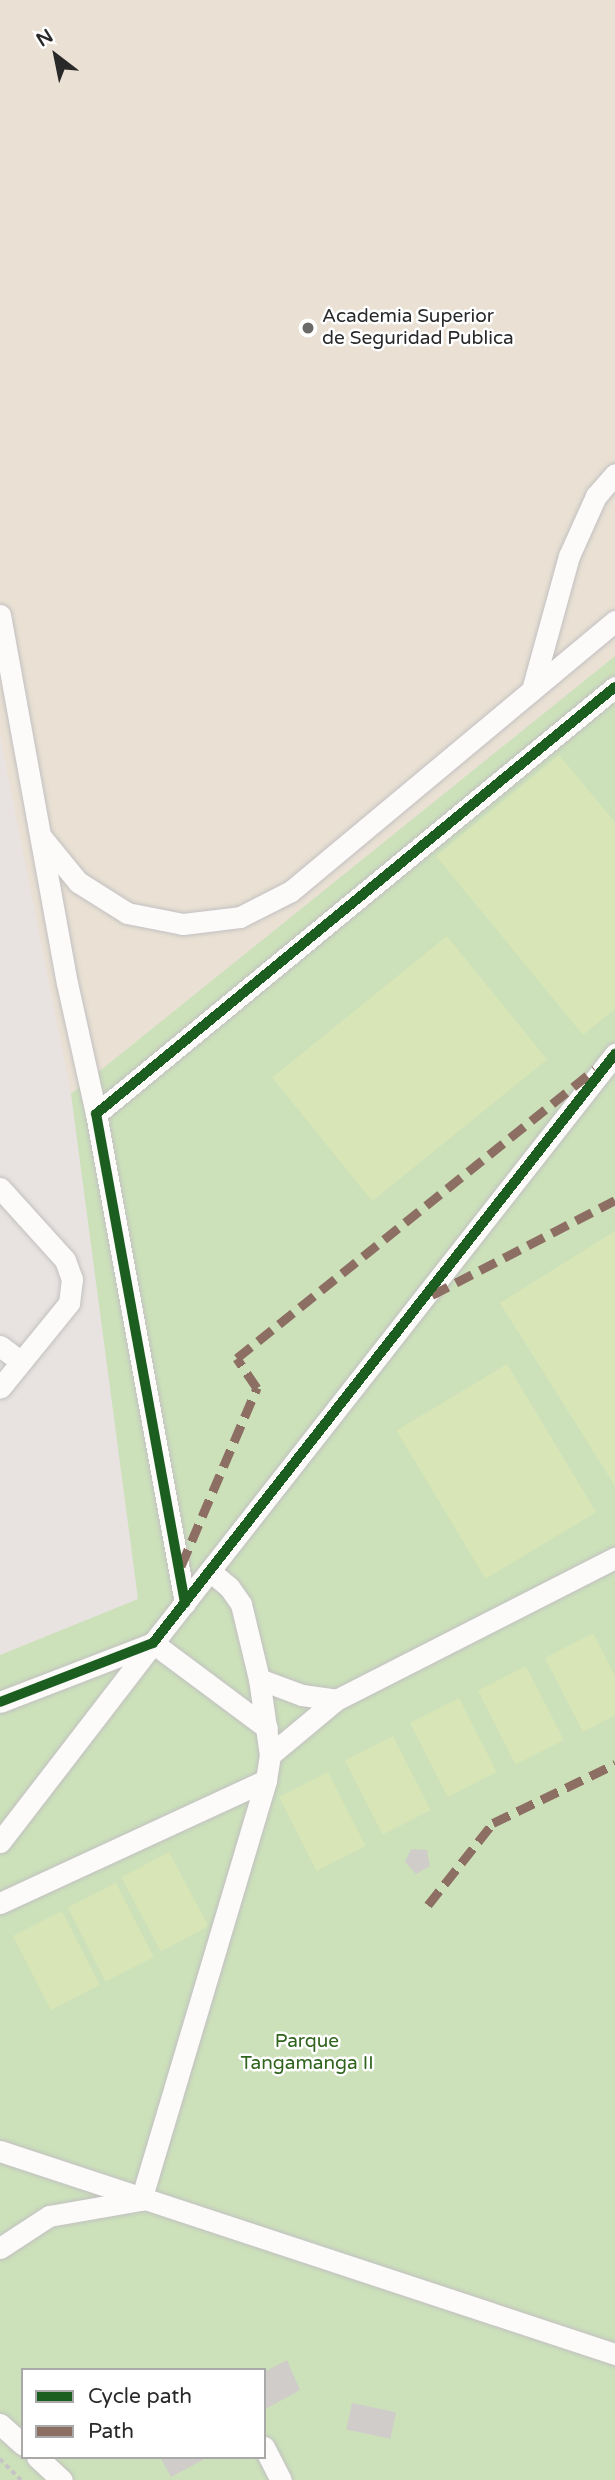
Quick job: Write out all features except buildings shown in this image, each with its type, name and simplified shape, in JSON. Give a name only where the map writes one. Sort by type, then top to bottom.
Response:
[{"type":"street","points":[[532,690],[569,556],[596,496],[615,474]]},
{"type":"street","points":[[0,615],[43,838],[66,983],[96,1114],[185,1603]]},
{"type":"street","points":[[43,838],[78,882],[127,913],[183,924],[240,917],[291,891],[615,621]]},
{"type":"street","points":[[96,1114],[615,687]]},
{"type":"street","points":[[0,1842],[615,1055]]},
{"type":"street","points":[[0,1388],[69,1303],[72,1279],[65,1259],[4,1201]]},
{"type":"street","points":[[0,1346],[21,1362]]},
{"type":"street","points":[[270,1755],[336,1700],[615,1558]]},
{"type":"street","points":[[141,2200],[266,1780],[270,1755],[259,1679],[242,1604],[229,1587],[210,1571]]},
{"type":"street","points":[[0,1702],[153,1643]]},
{"type":"street","points":[[153,1643],[267,1728]]},
{"type":"street","points":[[259,1679],[302,1695],[336,1700]]},
{"type":"street","points":[[0,1903],[266,1780]]},
{"type":"street","points":[[0,2151],[141,2200],[615,2354]]},
{"type":"street","points":[[0,2248],[48,2216],[141,2200]]},
{"type":"street","points":[[0,2424],[21,2443]]},
{"type":"street","points":[[266,2451],[281,2480]]},
{"type":"street","points":[[39,2459],[62,2480]]},
{"type":"path","points":[[0,2459],[21,2480]]},
{"type":"shaded area","name":"Academia Superior de Seguridad Publica","points":[[0,0],[615,0],[615,656],[71,1094],[0,736]]},
{"type":"green space","name":"Parque Tangamanga II","points":[[615,656],[615,2480],[0,2480],[0,1655],[138,1599],[71,1094]]},
{"type":"green space","points":[[559,755],[615,822],[615,1009],[583,1035],[436,856]]},
{"type":"green space","points":[[447,936],[547,1060],[372,1201],[272,1078]]},
{"type":"green space","points":[[615,1231],[615,1486],[500,1303]]},
{"type":"green space","points":[[507,1364],[596,1512],[486,1579],[396,1430]]},
{"type":"green space","points":[[593,1633],[615,1676],[615,1715],[583,1732],[545,1658]]},
{"type":"green space","points":[[526,1666],[564,1740],[516,1764],[478,1691]]},
{"type":"green space","points":[[459,1698],[497,1772],[448,1797],[410,1723]]},
{"type":"green space","points":[[393,1736],[431,1810],[383,1834],[345,1761]]},
{"type":"green space","points":[[328,1772],[366,1846],[317,1871],[279,1797]]},
{"type":"green space","points":[[169,1852],[208,1926],[161,1952],[121,1877]]},
{"type":"green space","points":[[116,1883],[154,1957],[106,1981],[68,1908]]},
{"type":"green space","points":[[62,1911],[100,1985],[51,2010],[13,1936]]},
{"type":"marked path","points":[[181,1566],[257,1388],[237,1358],[595,1069]]},
{"type":"marked path","points":[[432,1295],[615,1200]]},
{"type":"marked path","points":[[428,1905],[493,1823],[615,1764]]},
{"type":"cycle path","points":[[185,1603],[96,1114],[615,687]]},
{"type":"cycle path","points":[[0,1702],[153,1643],[615,1054]]},
{"type":"place","name":"Academia Superior de Seguridad Publica","points":[[308,328]]}]
